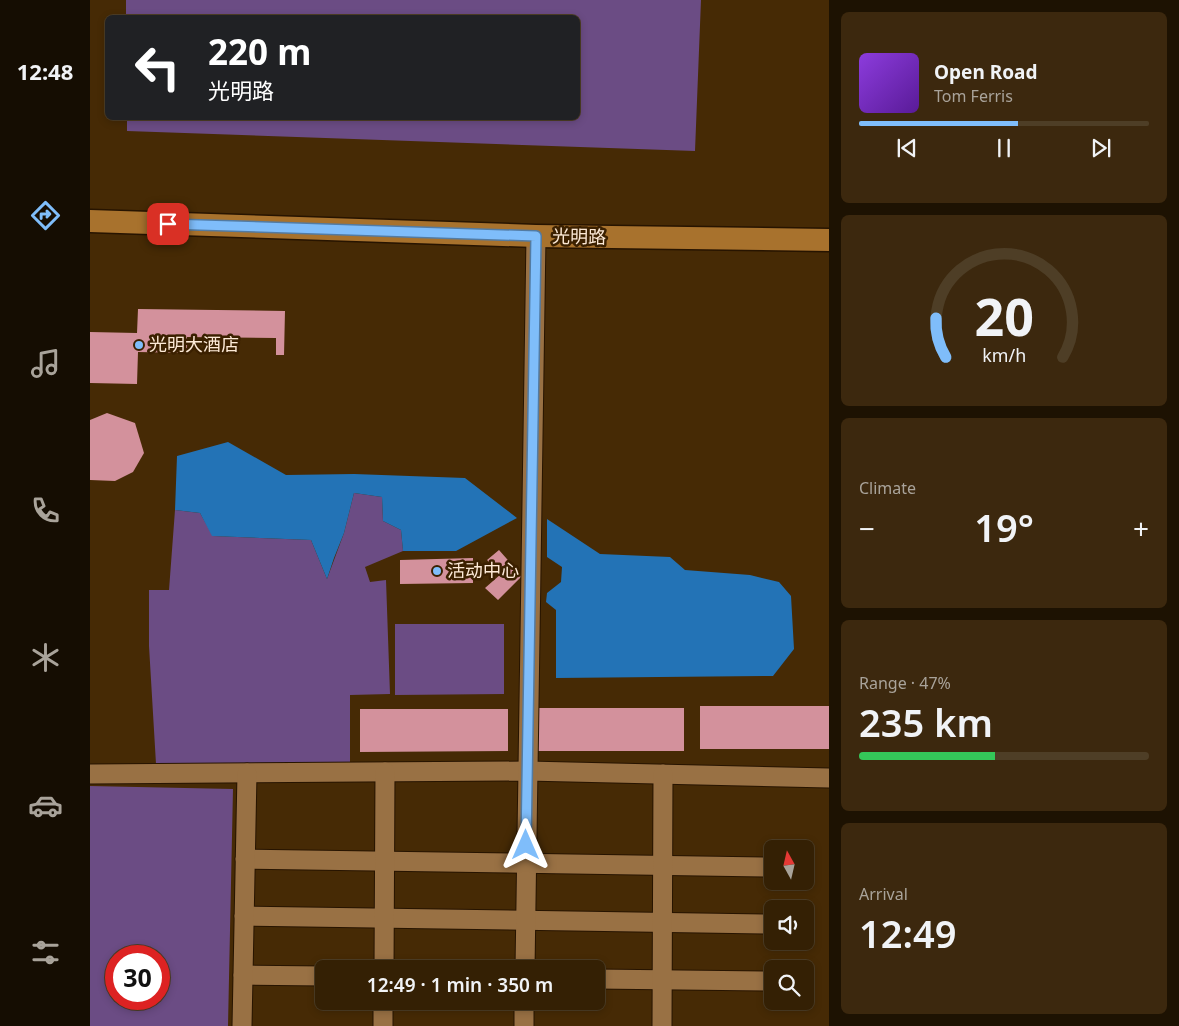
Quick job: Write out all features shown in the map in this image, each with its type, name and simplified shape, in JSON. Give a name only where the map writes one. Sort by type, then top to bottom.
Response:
[{"type":"main road","name":"光明路","points":[[90,221],[536,236],[829,240]]},
{"type":"street","points":[[525,960],[536,236]]},
{"type":"street","points":[[90,774],[527,771],[829,778]]},
{"type":"street","points":[[384,772],[384,960]]},
{"type":"street","points":[[242,1026],[247,773]]},
{"type":"street","points":[[662,1026],[663,774]]},
{"type":"street","points":[[245,859],[764,867]]},
{"type":"street","points":[[244,916],[764,924]]},
{"type":"street","points":[[243,975],[315,976]]},
{"type":"street","points":[[605,979],[764,981]]},
{"type":"street","points":[[383,1010],[383,1026]]},
{"type":"street","points":[[524,1010],[524,1026]]},
{"type":"shaded area","points":[[126,0],[701,0],[695,151],[127,131],[127,120],[580,120],[580,15],[126,15]]},
{"type":"shaded area","points":[[354,493],[382,497],[383,521],[401,530],[403,551],[365,567],[370,582],[386,580],[390,694],[350,695],[350,763],[156,764],[149,646],[149,590],[169,590],[175,510],[200,513],[213,536],[311,540],[327,579],[344,533]]},
{"type":"shaded area","points":[[395,624],[504,624],[504,694],[395,695]]},
{"type":"shaded area","points":[[90,786],[233,789],[228,1026],[90,1026]]},
{"type":"water","points":[[228,442],[286,475],[354,474],[465,478],[517,518],[456,551],[403,551],[401,530],[383,521],[382,497],[354,493],[344,533],[327,579],[311,540],[212,536],[200,513],[175,510],[177,456]]},
{"type":"water","points":[[547,519],[600,554],[670,557],[685,570],[750,575],[779,582],[791,596],[794,649],[773,676],[556,678],[556,610],[546,602],[547,593],[561,582],[562,567],[547,557]]},
{"type":"building","name":"光明大酒店","points":[[138,309],[285,311],[284,355],[276,355],[276,338],[187,337],[187,353],[138,352],[137,384],[90,383],[90,332],[137,333]]},
{"type":"building","points":[[107,413],[135,423],[144,453],[133,472],[115,481],[90,480],[90,420]]},
{"type":"building","points":[[499,550],[522,576],[498,600],[485,588],[501,574],[487,560]]},
{"type":"building","name":"活动中心","points":[[473,558],[473,583],[400,584],[400,560]]},
{"type":"building","points":[[700,706],[829,706],[829,749],[700,749]]},
{"type":"building","points":[[536,708],[684,708],[684,751],[536,751]]},
{"type":"building","points":[[360,709],[508,709],[508,751],[360,752]]},
{"type":"place","name":"光明大酒店","points":[[139,345]]},
{"type":"place","name":"活动中心","points":[[437,571]]},
{"type":"route","points":[[168,224],[536,236],[526,845]]}]
